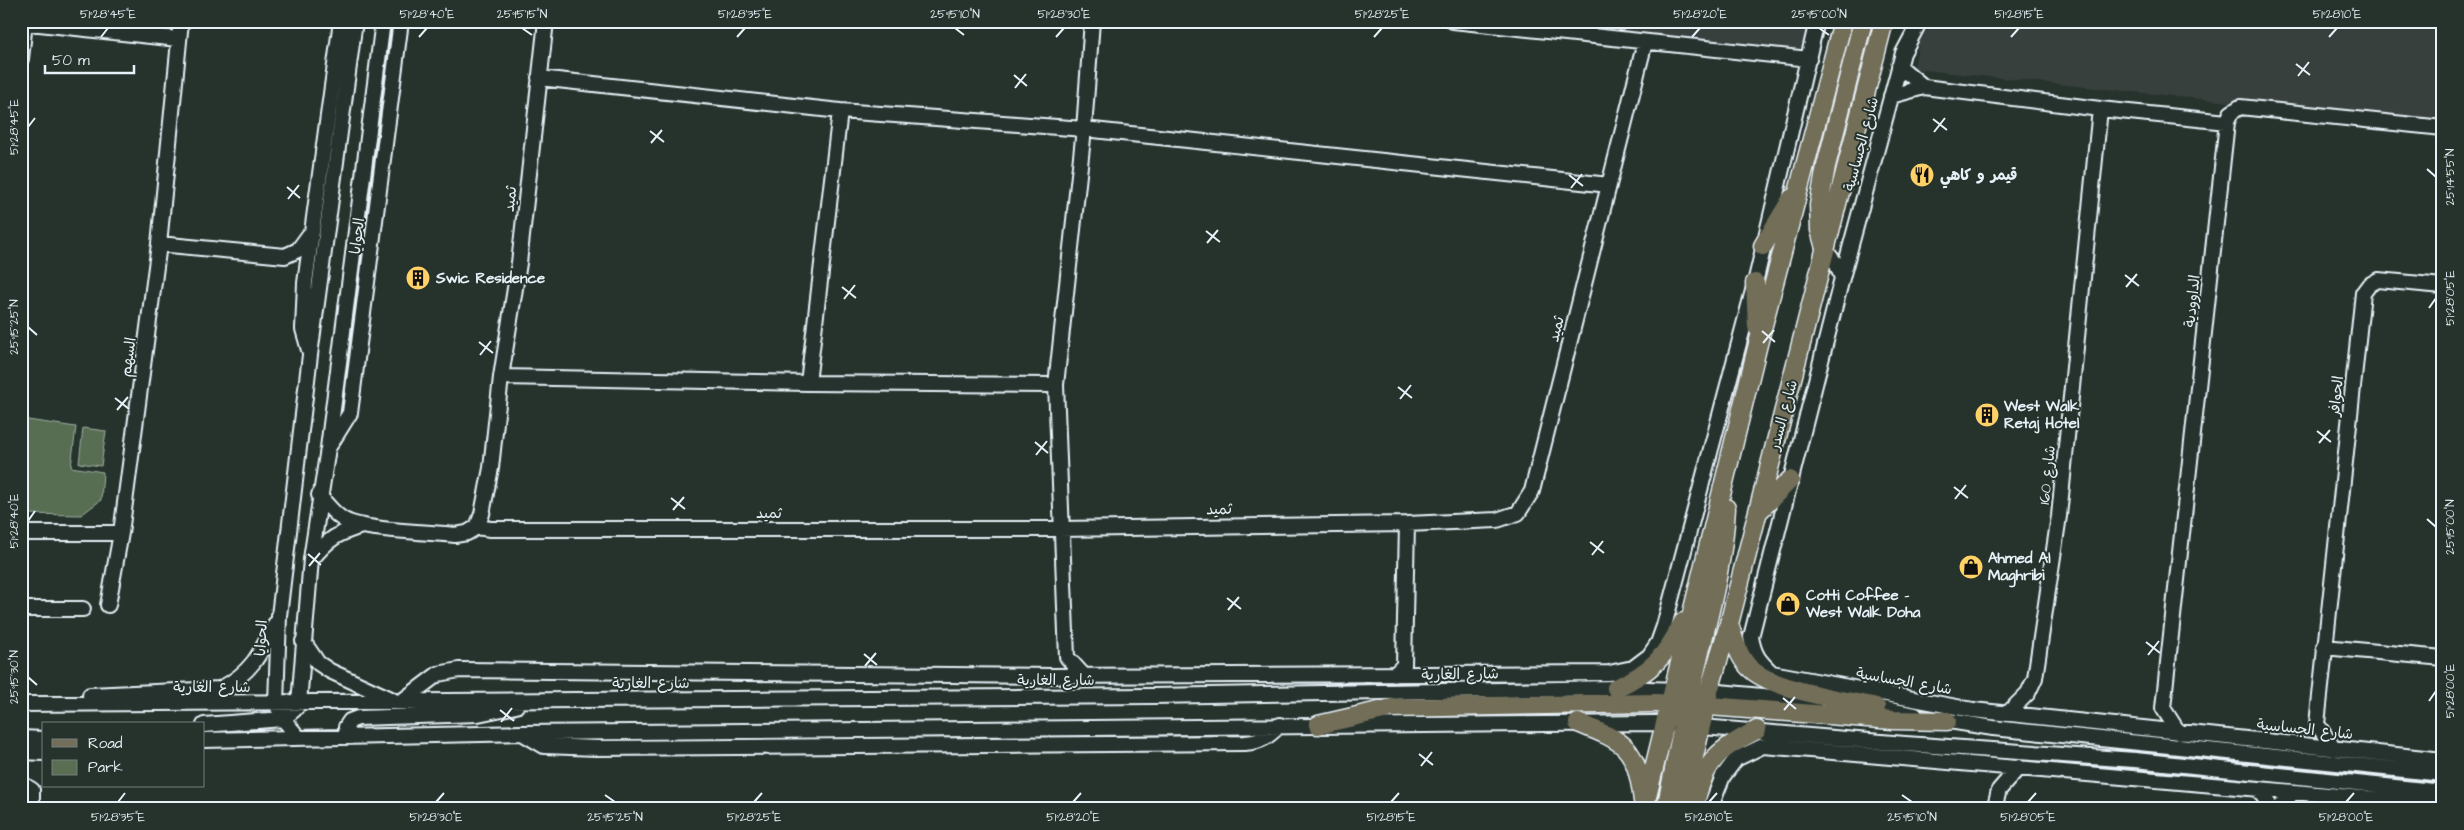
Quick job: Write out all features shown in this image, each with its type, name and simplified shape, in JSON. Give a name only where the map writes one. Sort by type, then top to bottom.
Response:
[{"type":"main road","points":[[1826,251],[1820,230],[1819,205],[1826,166],[1863,21]]},
{"type":"main road","name":"شارع السدر","points":[[1644,808],[1666,724],[1689,700],[1729,624],[1884,21]]},
{"type":"main road","name":"شارع السدر","points":[[1682,809],[1701,726],[1689,700],[1697,592],[1758,344],[1803,178],[1842,23]]},
{"type":"main road","points":[[1763,246],[1803,178]]},
{"type":"main road","points":[[1755,283],[1758,344]]},
{"type":"main road","points":[[1666,809],[1725,538],[1728,467]]},
{"type":"main road","points":[[1758,513],[1790,480]]},
{"type":"main road","points":[[1616,688],[1644,673],[1656,664],[1676,636],[1697,592]]},
{"type":"main road","points":[[1729,624],[1736,646],[1744,659],[1760,676],[1784,686],[1876,707]]},
{"type":"main road","points":[[1318,725],[1392,708],[1689,700],[1883,719],[1952,722]]},
{"type":"main road","points":[[1578,723],[1614,737],[1628,749],[1637,767],[1644,808]]},
{"type":"main road","points":[[1693,809],[1701,779],[1707,766],[1727,746],[1757,730]]},
{"type":"street","name":"السهم","points":[[108,605],[121,533],[159,244],[181,21]]},
{"type":"street","name":"الحوايا","points":[[310,355],[303,329],[305,283],[341,21]]},
{"type":"street","name":"الحوايا","points":[[299,738],[283,719],[276,703],[279,616],[310,355],[355,21]]},
{"type":"street","name":"الحوايا","points":[[299,703],[311,559],[319,495],[328,448],[382,21]]},
{"type":"street","name":"الحوايا","points":[[328,448],[350,413],[401,21]]},
{"type":"street","name":"ثميد","points":[[319,495],[331,510],[344,520],[362,526],[456,535],[467,533],[477,527],[482,514],[491,468],[502,377],[520,263],[546,21]]},
{"type":"street","points":[[1084,676],[1067,657],[1056,385],[1084,129],[1092,21]]},
{"type":"street","points":[[1452,21],[1809,59]]},
{"type":"street","points":[[1511,675],[1621,672],[1641,662],[1658,643],[1755,283],[1817,21]]},
{"type":"street","name":"شارع الجساسية","points":[[1920,21],[1913,31],[1899,66],[1754,619],[1751,637],[1753,651],[1757,659],[1772,673],[1791,678],[1974,710],[2443,760]]},
{"type":"street","points":[[21,59],[23,22],[178,39]]},
{"type":"street","name":"ثميد","points":[[477,527],[490,529],[1061,529],[1407,524],[1497,520],[1518,513],[1532,491],[1645,42]]},
{"type":"street","points":[[1899,66],[1924,87]]},
{"type":"street","points":[[539,78],[840,111],[1084,129],[1609,185]]},
{"type":"street","points":[[1891,96],[1924,87],[2100,109],[2227,122],[2230,113],[2240,106],[2443,128]]},
{"type":"street","name":"شارع 160","points":[[2007,714],[2028,693],[2035,678],[2059,516],[2100,109]]},
{"type":"street","points":[[808,383],[840,111]]},
{"type":"street","name":"الداوودية","points":[[2162,708],[2227,122]]},
{"type":"street","points":[[159,244],[285,256],[298,250],[306,241],[311,230]]},
{"type":"street","points":[[1826,251],[1837,265],[1842,278]]},
{"type":"street","points":[[285,256],[302,272],[305,283]]},
{"type":"street","name":"الحوافر","points":[[2317,724],[2363,293],[2369,285],[2378,280],[2443,286]]},
{"type":"street","points":[[502,377],[808,383],[1056,385]]},
{"type":"street","points":[[1404,672],[1407,524]]},
{"type":"street","name":"ثميد","points":[[311,559],[325,542],[342,532],[362,526]]},
{"type":"street","points":[[21,533],[121,533]]},
{"type":"street","points":[[21,609],[83,609]]},
{"type":"street","points":[[46,704],[70,696],[220,689],[238,680],[252,666],[279,616]]},
{"type":"street","points":[[303,640],[310,655],[324,667],[400,701]]},
{"type":"street","points":[[2324,647],[2443,658]]},
{"type":"street","points":[[1051,676],[1067,657]]},
{"type":"street","name":"شارع الغارية","points":[[400,701],[438,674],[459,670],[1030,676],[1404,672],[1511,675]]},
{"type":"street","points":[[1511,675],[1533,689]]},
{"type":"street","points":[[986,696],[1013,686],[1030,676]]},
{"type":"street","points":[[1103,676],[1121,686],[1154,696]]},
{"type":"street","name":"شارع الغارية","points":[[21,704],[1154,696],[1616,688],[1689,700]]},
{"type":"street","points":[[352,737],[347,733],[346,727],[350,721],[358,718],[478,714],[541,700]]},
{"type":"street","name":"شارع الجساسية","points":[[1689,700],[1876,707],[1952,722],[2443,774]]},
{"type":"street","points":[[205,725],[283,719],[299,703]]},
{"type":"street","points":[[2141,729],[2162,708],[2179,733]]},
{"type":"street","points":[[1952,722],[1974,710]]},
{"type":"street","points":[[205,740],[522,733],[614,734],[1280,725],[1666,724],[1757,730],[1905,744],[1930,744],[2135,760],[2443,792]]},
{"type":"street","points":[[2299,744],[2317,724],[2334,749]]},
{"type":"street","points":[[522,733],[544,746],[597,748],[1257,742],[1266,738],[1280,725]]},
{"type":"street","points":[[986,729],[999,743]]},
{"type":"street","points":[[597,748],[614,734]]},
{"type":"street","points":[[21,738],[42,739]]},
{"type":"street","points":[[2254,754],[2263,741]]},
{"type":"street","points":[[1930,744],[1949,761]]},
{"type":"street","points":[[1710,809],[1723,776],[1736,759],[1763,746],[2331,795],[2420,806],[2443,805]]},
{"type":"street","points":[[2359,751],[2371,766]]},
{"type":"street","points":[[21,752],[42,753]]},
{"type":"street","points":[[1986,765],[1999,790]]},
{"type":"street","points":[[1994,809],[1999,790],[2019,767]]},
{"type":"street","points":[[21,783],[32,790],[32,809]]},
{"type":"street","points":[[2331,795],[2356,783]]},
{"type":"street","points":[[2258,790],[2272,809]]},
{"type":"street","points":[[2279,809],[2293,792]]},
{"type":"shaded area","points":[[1502,21],[1812,21],[1804,52]]},
{"type":"shaded area","points":[[1938,21],[2443,21],[2443,124],[1914,69],[1920,37]]},
{"type":"green space","points":[[21,419],[76,427],[71,467],[103,472],[101,500],[81,515],[21,514]]},
{"type":"green space","points":[[83,428],[106,431],[101,466],[79,463]]},
{"type":"place","name":"قيمر و كاهي","points":[[1922,175]]},
{"type":"place","name":"Swic Residence","points":[[418,278]]},
{"type":"place","name":"West Walk Retaj Hotel","points":[[1987,415]]},
{"type":"place","name":"Ahmed Al Maghribi","points":[[1971,567]]},
{"type":"place","name":"Cotti Coffee - West Walk Doha","points":[[1788,604]]}]
